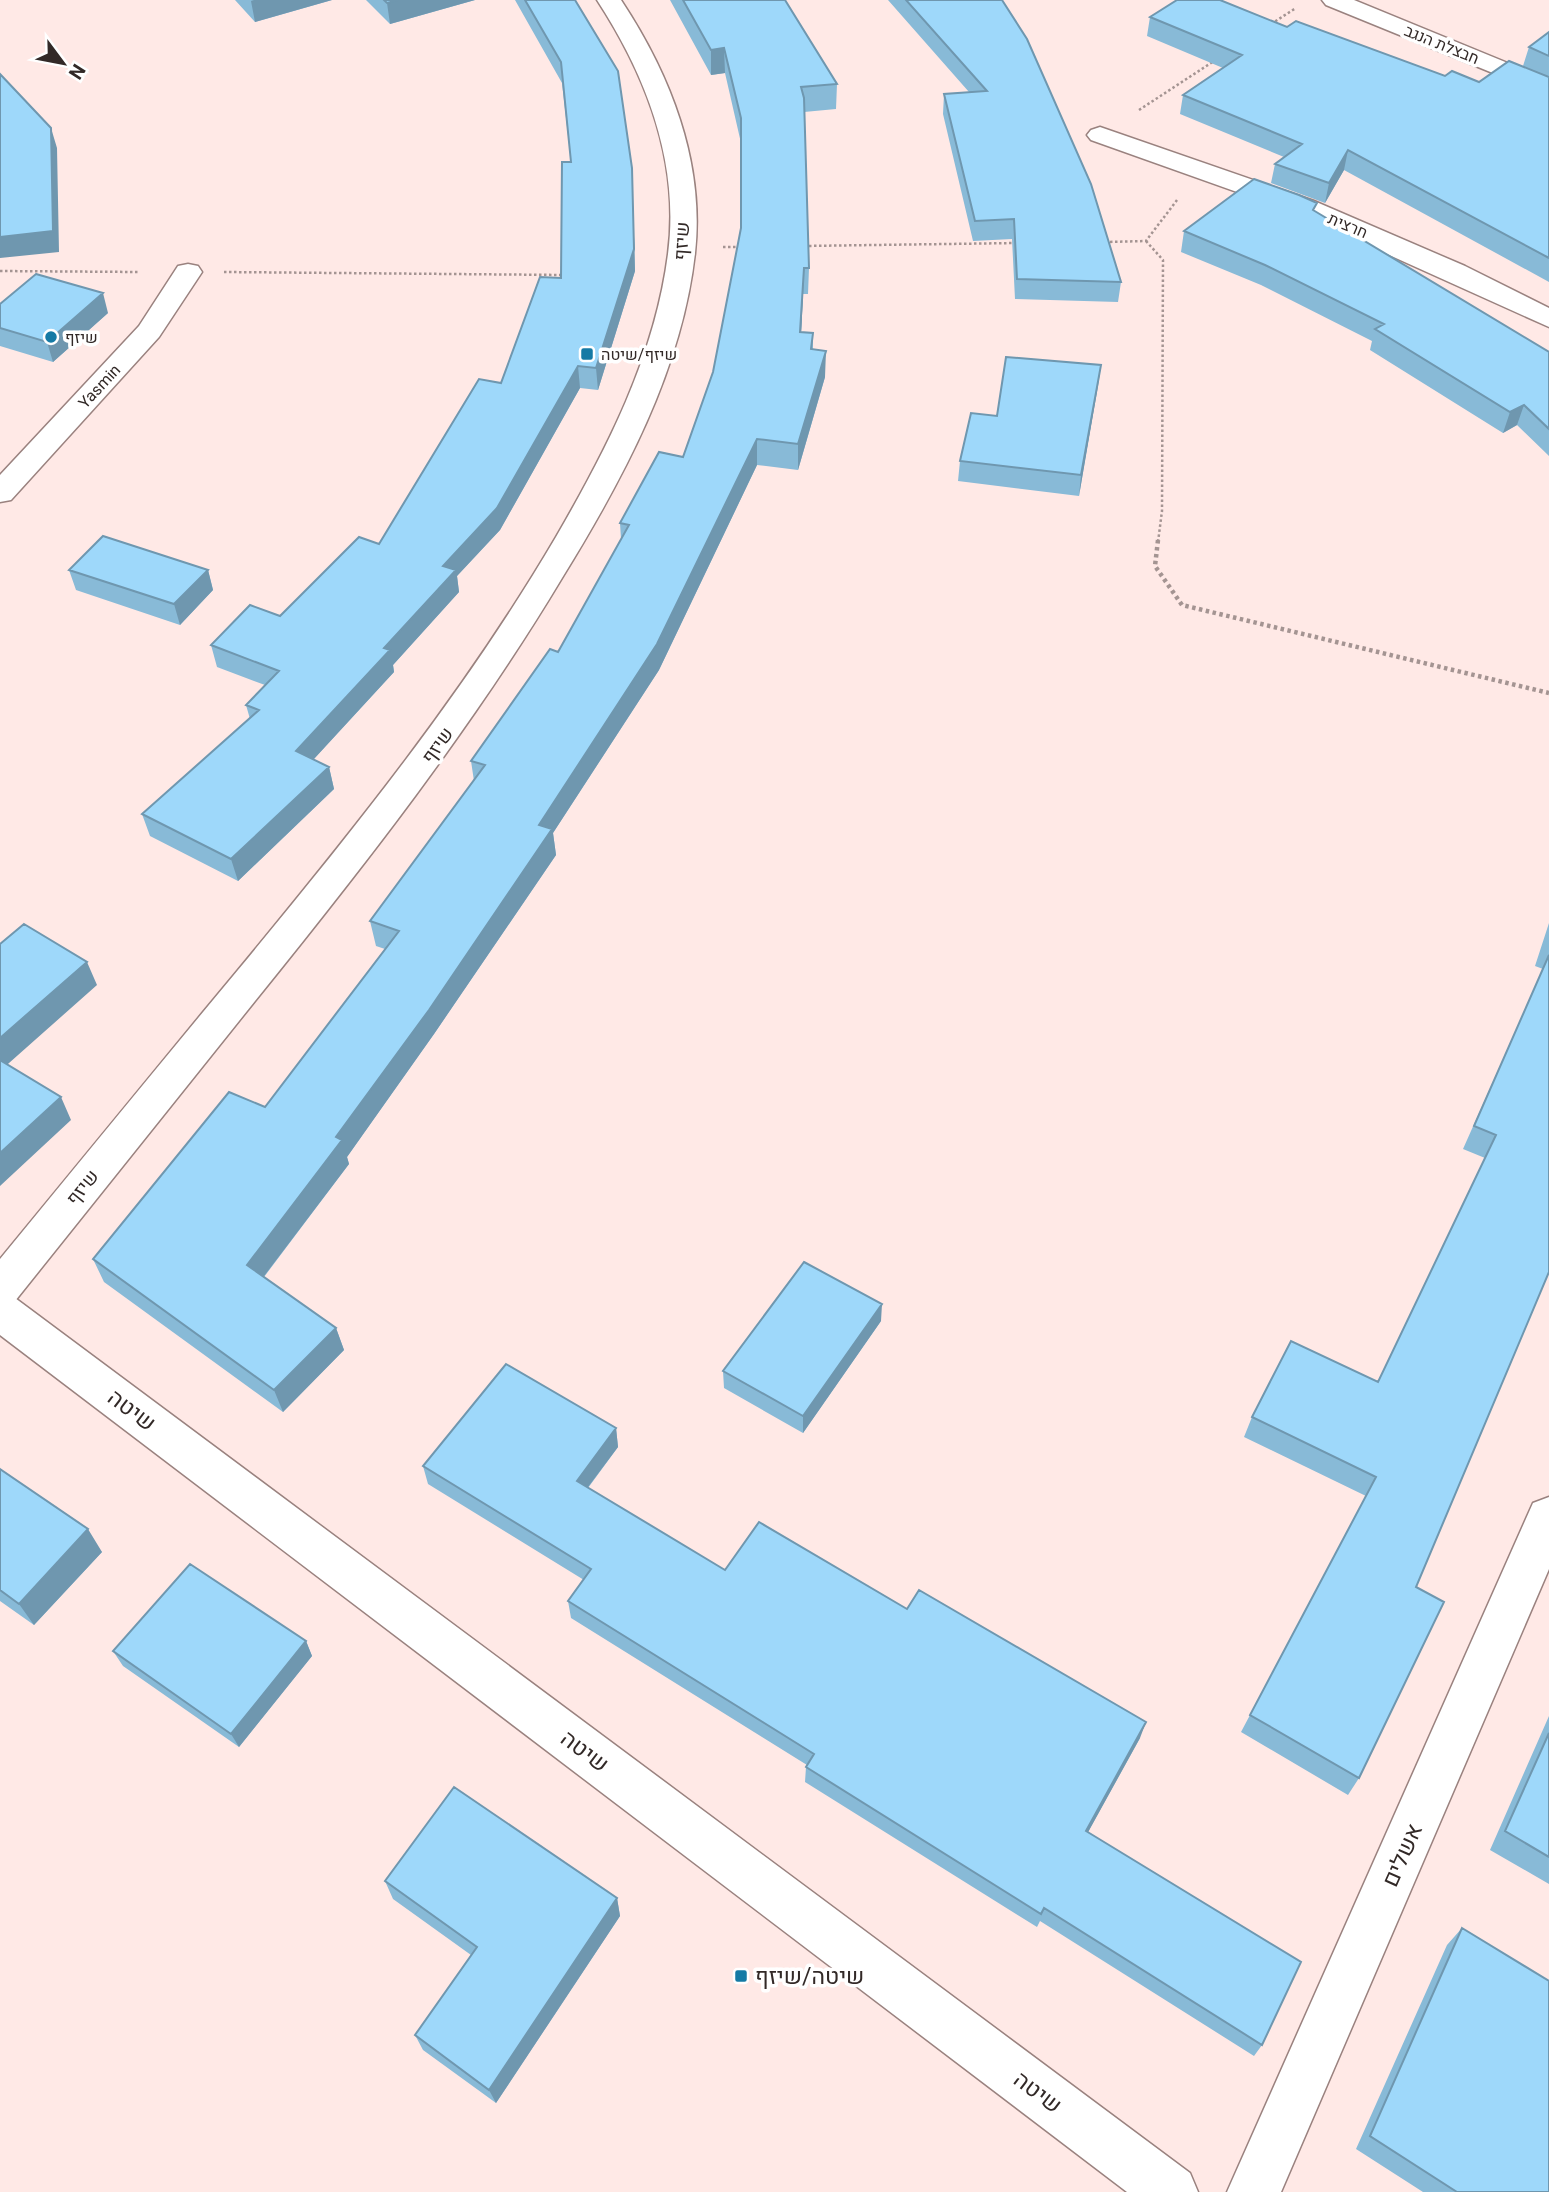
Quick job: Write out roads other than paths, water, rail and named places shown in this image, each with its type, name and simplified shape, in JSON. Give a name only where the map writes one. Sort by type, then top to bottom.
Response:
[{"type":"street","name":"שיזף","points":[[0,1289],[337,875],[484,679],[561,555],[622,447],[657,363],[672,306],[682,248],[680,164],[650,72],[610,0]]},
{"type":"street","name":"חבצלת הנגב","points":[[1334,0],[1549,89]]},
{"type":"street","name":"חרצית","points":[[1100,135],[1305,207],[1390,243],[1549,319]]},
{"type":"street","name":"Yasmin","points":[[0,493],[149,331],[188,272]]},
{"type":"street","name":"שיטה","points":[[0,1311],[1171,2192]]},
{"type":"street","name":"אשלים","points":[[1254,2192],[1549,1517]]},
{"type":"place","name":"שיזף","points":[[51,337]]},
{"type":"place","name":"שיזף/שיטה","points":[[587,354]]},
{"type":"place","name":"שיטה/שיזף","points":[[741,1976]]}]
